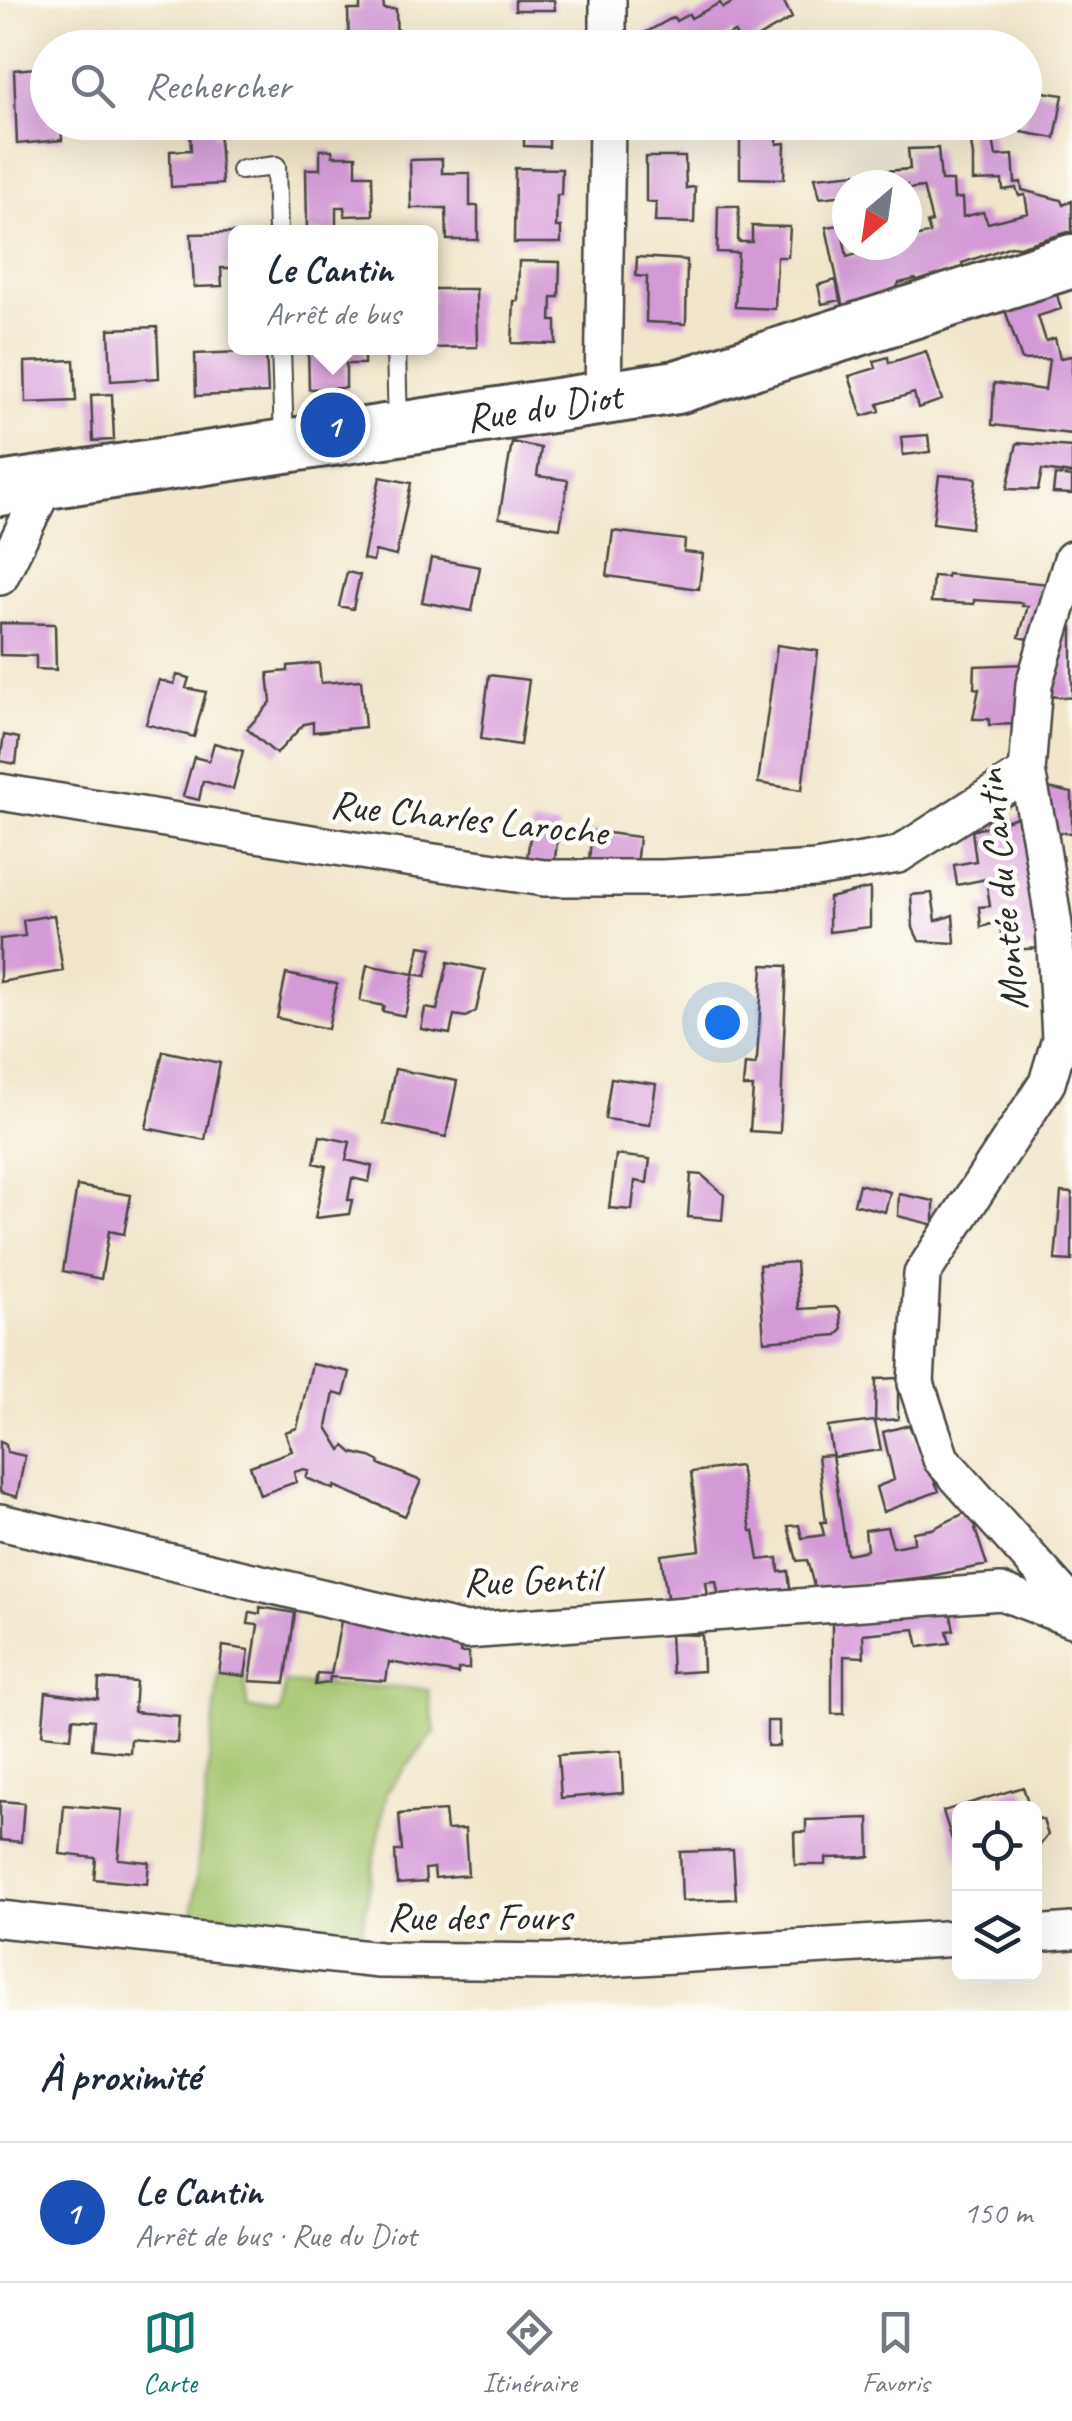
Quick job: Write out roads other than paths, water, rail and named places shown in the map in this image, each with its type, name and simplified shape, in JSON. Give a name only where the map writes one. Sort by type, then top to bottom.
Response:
[{"type":"street","points":[[608,0],[608,30]]},
{"type":"street","points":[[603,398],[607,140]]},
{"type":"street","name":"Rue du Diot","points":[[24,486],[677,387],[1072,261]]},
{"type":"street","points":[[0,577],[24,486]]},
{"type":"street","name":"Montée du Cantin","points":[[1072,558],[1034,684],[1027,772],[1063,924],[1060,1039],[1047,1082],[922,1274],[916,1382],[941,1459],[1072,1605]]},
{"type":"street","name":"Rue Charles Laroche","points":[[0,792],[544,878],[662,878],[815,869],[898,855],[1027,772]]},
{"type":"street","name":"Rue Gentil","points":[[0,1522],[466,1631],[1001,1592],[1072,1619]]},
{"type":"street","name":"Rue des Fours","points":[[0,1919],[379,1960],[556,1962],[952,1938]]},
{"type":"street","points":[[1042,1934],[1072,1932]]},
{"type":"lane","points":[[241,170],[276,166],[278,225]]},
{"type":"lane","points":[[281,355],[284,445]]},
{"type":"lane","points":[[396,355],[398,428]]},
{"type":"place","name":"Le Cantin","points":[[333,425]]}]
